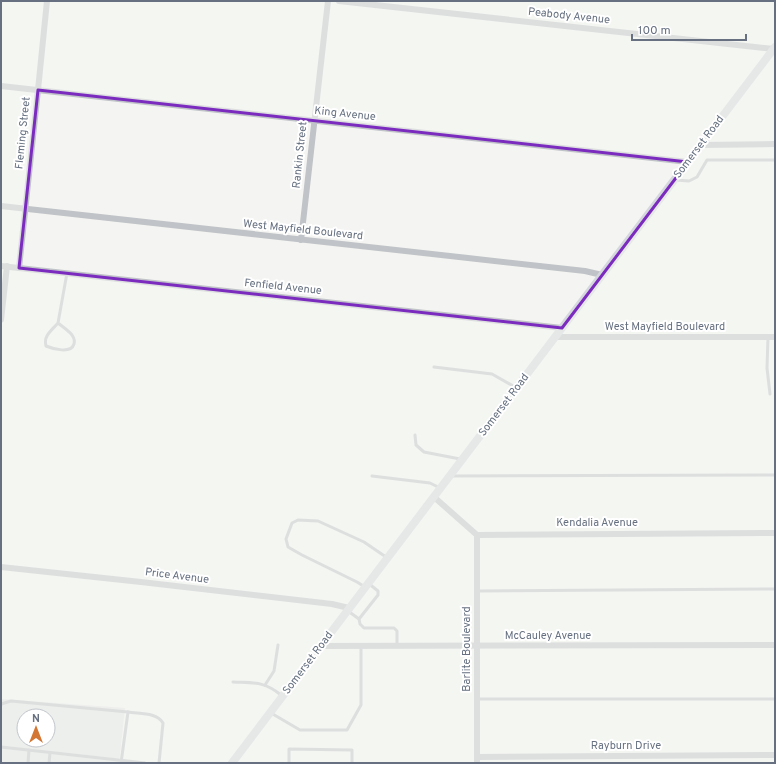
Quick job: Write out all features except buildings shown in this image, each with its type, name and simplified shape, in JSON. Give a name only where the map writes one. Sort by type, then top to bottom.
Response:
[{"type":"main road","name":"Somerset Road","points":[[232,763],[774,48]]},
{"type":"street","name":"Fleming Street","points":[[19,268],[47,1]]},
{"type":"street","name":"Rankin Street","points":[[301,240],[328,1]]},
{"type":"street","name":"Peabody Avenue","points":[[338,1],[774,48]]},
{"type":"street","name":"King Avenue","points":[[1,86],[688,162]]},
{"type":"street","points":[[701,145],[775,144]]},
{"type":"street","name":"West Mayfield Boulevard","points":[[1,206],[585,271],[602,275]]},
{"type":"street","points":[[1,320],[4,266]]},
{"type":"street","name":"Fenfield Avenue","points":[[4,266],[562,328]]},
{"type":"street","name":"West Mayfield Boulevard","points":[[555,337],[775,338]]},
{"type":"street","points":[[434,497],[477,535]]},
{"type":"street","name":"Kendalia Avenue","points":[[477,535],[775,533]]},
{"type":"street","name":"Barlite Boulevard","points":[[477,535],[477,760]]},
{"type":"street","name":"Price Avenue","points":[[1,567],[332,604],[348,609]]},
{"type":"street","name":"McCauley Avenue","points":[[320,646],[775,645]]},
{"type":"street","name":"Rayburn Drive","points":[[477,760],[775,755]]},
{"type":"lane","points":[[674,180],[688,181],[697,177],[707,160],[775,160]]},
{"type":"lane","points":[[58,323],[74,337],[72,349],[51,348],[46,346],[44,341],[47,335],[58,323],[67,273]]},
{"type":"lane","points":[[768,338],[767,368],[770,394]]},
{"type":"lane","points":[[434,367],[492,374],[516,388]]},
{"type":"lane","points":[[415,435],[416,445],[424,452],[462,460]]},
{"type":"lane","points":[[449,476],[775,475]]},
{"type":"lane","points":[[372,476],[430,483],[440,488]]},
{"type":"lane","points":[[359,619],[378,595],[378,591],[288,547],[286,539],[292,523],[298,520],[318,521],[364,542],[387,558]]},
{"type":"lane","points":[[477,591],[775,589]]},
{"type":"lane","points":[[348,609],[359,619],[360,624],[364,628],[394,628],[397,631],[397,646]]},
{"type":"lane","points":[[264,685],[274,671],[278,645]]},
{"type":"lane","points":[[270,712],[300,730],[347,730],[361,705],[361,646]]},
{"type":"lane","points":[[233,682],[257,683],[273,688],[283,696]]},
{"type":"lane","points":[[477,699],[775,699]]},
{"type":"lane","points":[[1,705],[11,701],[153,715],[160,718],[163,723],[159,763]]},
{"type":"lane","points":[[121,762],[128,712]]},
{"type":"lane","points":[[1,747],[121,762],[144,763]]},
{"type":"lane","points":[[289,763],[289,749],[352,750],[352,763]]},
{"type":"lane","points":[[28,763],[29,750]]},
{"type":"lane","points":[[49,763],[50,753]]},
{"type":"highlighted area","points":[[38,90],[688,162],[562,328],[19,268]]},
{"type":"shaded area","points":[[1,699],[125,708],[119,763],[1,763]]}]
